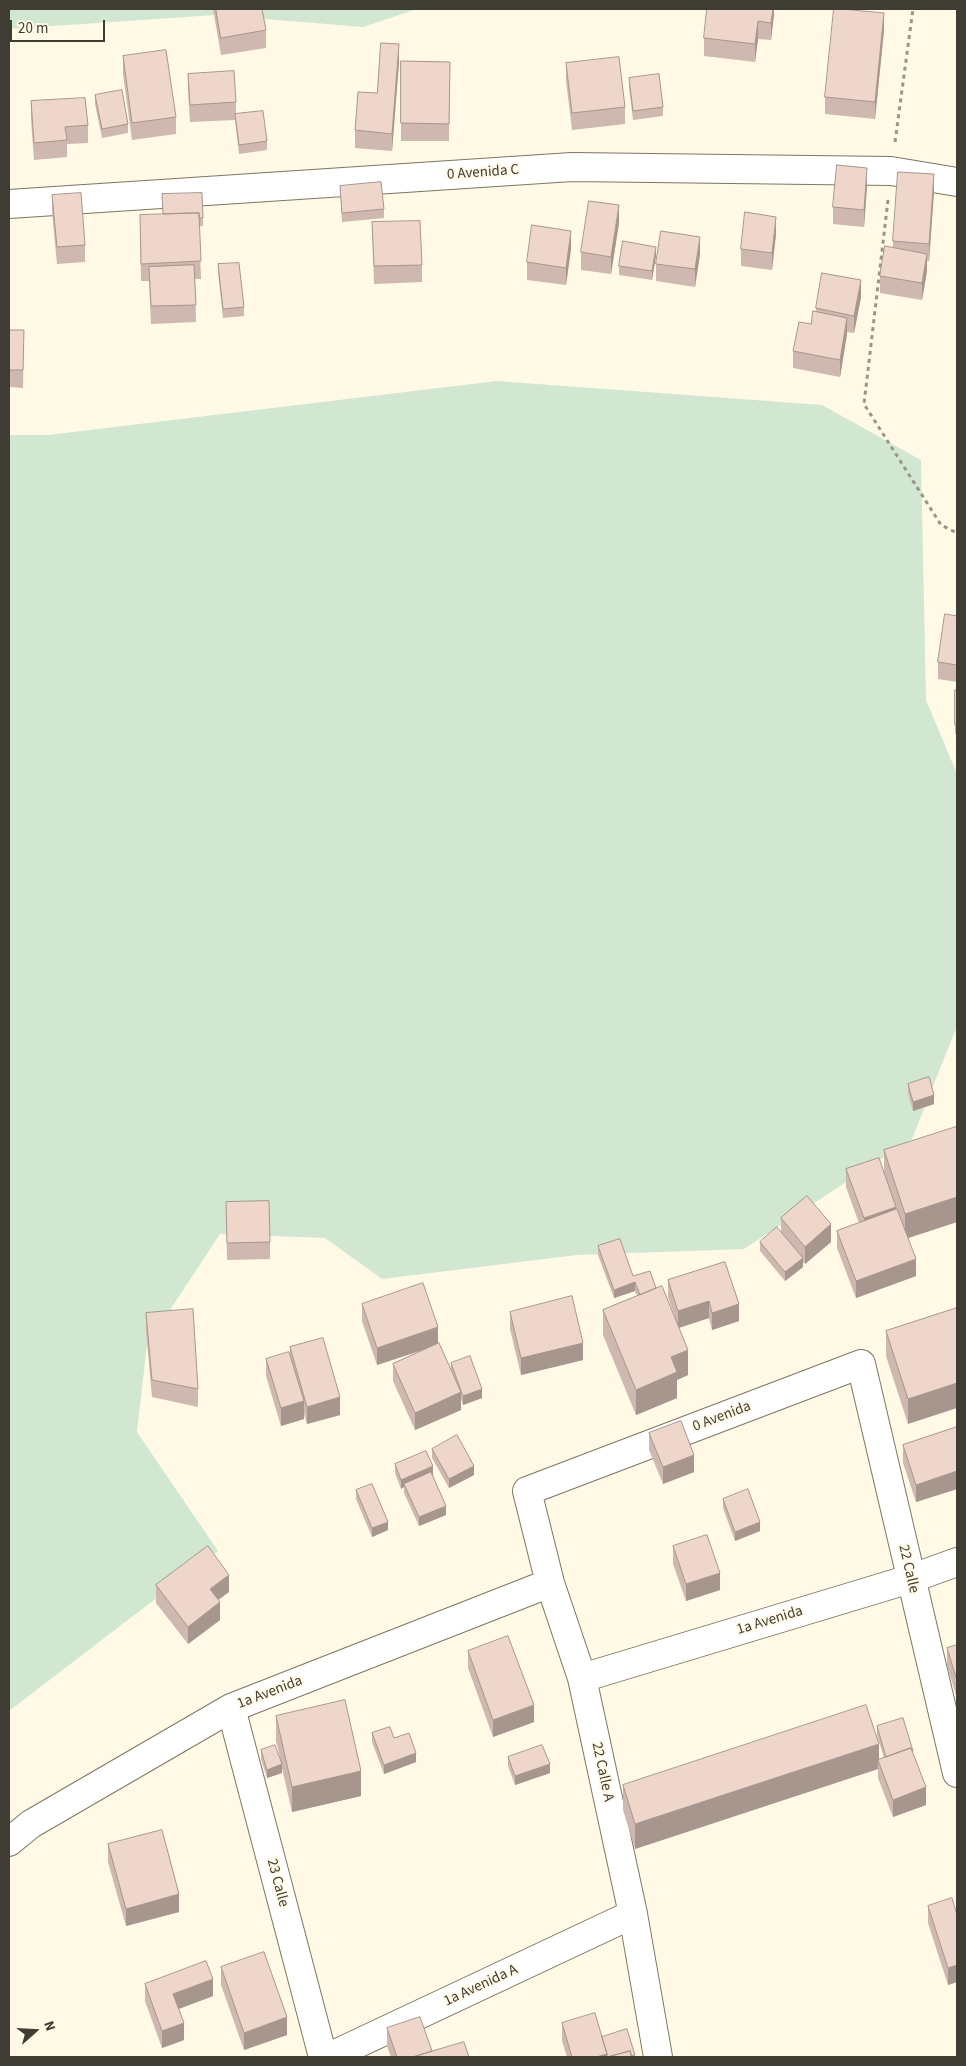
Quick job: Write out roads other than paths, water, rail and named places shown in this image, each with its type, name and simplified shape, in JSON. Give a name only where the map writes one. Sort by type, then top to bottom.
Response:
[{"type":"street","name":"0 Avenida C","points":[[9,204],[572,167],[891,171],[957,182]]},
{"type":"street","name":"0 Avenida","points":[[527,1491],[861,1364]]},
{"type":"street","name":"22 Calle","points":[[861,1364],[957,1773]]},
{"type":"street","name":"22 Calle A","points":[[527,1491],[550,1583],[582,1678],[633,1914],[658,2057]]},
{"type":"street","name":"1a Avenida","points":[[582,1678],[957,1562]]},
{"type":"street","name":"1a Avenida","points":[[9,1842],[31,1824],[231,1708],[550,1583]]},
{"type":"street","name":"23 Calle","points":[[231,1708],[323,2057]]},
{"type":"street","name":"1a Avenida A","points":[[329,2057],[633,1914]]}]
